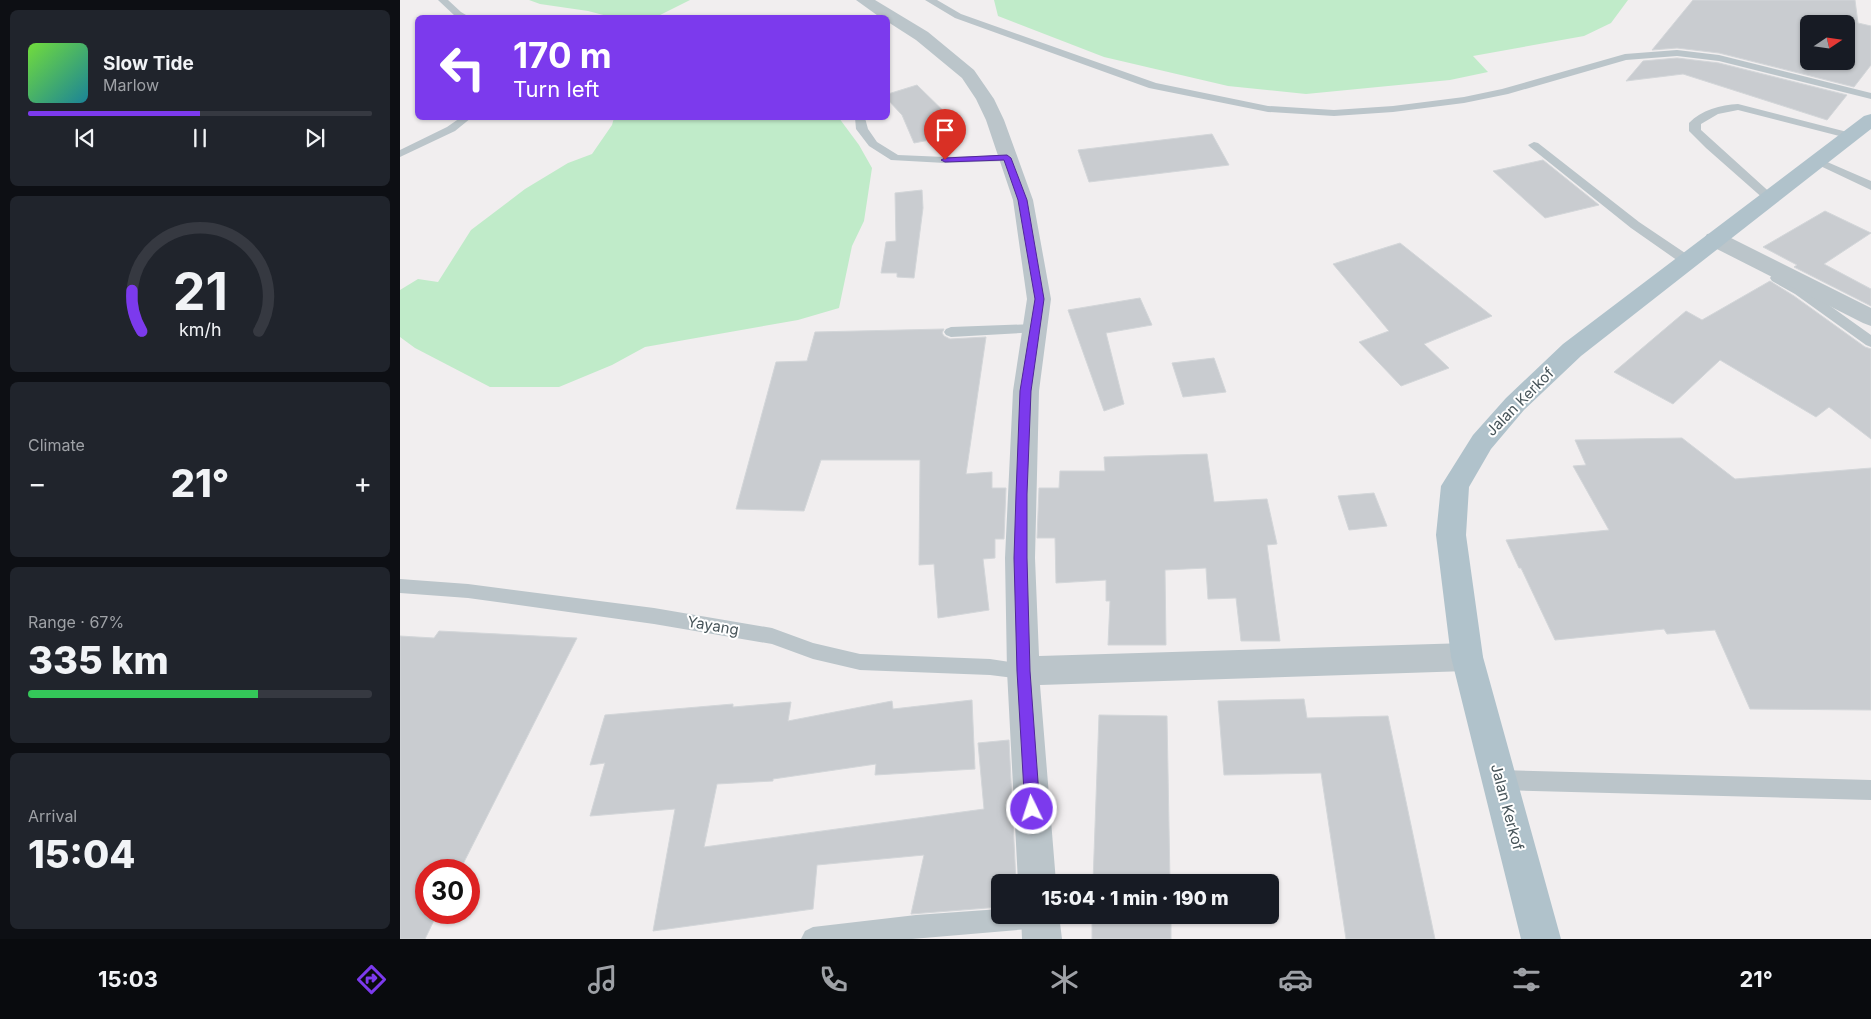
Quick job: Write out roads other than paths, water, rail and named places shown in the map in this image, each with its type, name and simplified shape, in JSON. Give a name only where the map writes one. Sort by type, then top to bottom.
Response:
[{"type":"main road","name":"Jalan Kerkof","points":[[1541,939],[1467,657],[1451,535],[1455,486],[1482,442],[1515,404],[1572,350],[1769,196],[1861,128]]},
{"type":"street","points":[[864,0],[888,15]]},
{"type":"street","points":[[890,16],[922,36],[968,74],[985,99],[995,120],[1023,200],[1036,274],[1039,299],[1026,391],[1020,558],[1023,671],[1037,874]]},
{"type":"street","points":[[1711,241],[1871,318]]},
{"type":"street","points":[[1023,671],[1467,657]]},
{"type":"lane","points":[[443,0],[460,15]]},
{"type":"lane","points":[[930,0],[958,16],[1153,86],[1268,109],[1334,113],[1393,109],[1464,100],[1504,92],[1625,56],[1677,53],[1719,58],[1871,96]]},
{"type":"lane","points":[[1769,196],[1710,146],[1695,131],[1695,123],[1705,116],[1727,107],[1738,107],[1861,128]]},
{"type":"lane","points":[[400,154],[451,129],[463,120]]},
{"type":"lane","points":[[860,120],[862,129],[873,144],[894,158],[945,160],[1007,158]]},
{"type":"lane","points":[[1534,145],[1635,225],[1686,260]]},
{"type":"lane","points":[[1818,160],[1871,186]]},
{"type":"lane","points":[[1711,241],[1800,291],[1871,342]]},
{"type":"lane","points":[[950,332],[1035,329]]},
{"type":"lane","name":"Yayang","points":[[400,586],[468,591],[772,636],[813,651],[860,662],[1023,671]]},
{"type":"lane","points":[[1500,780],[1871,790]]},
{"type":"lane","points":[[813,939],[991,919]]}]
